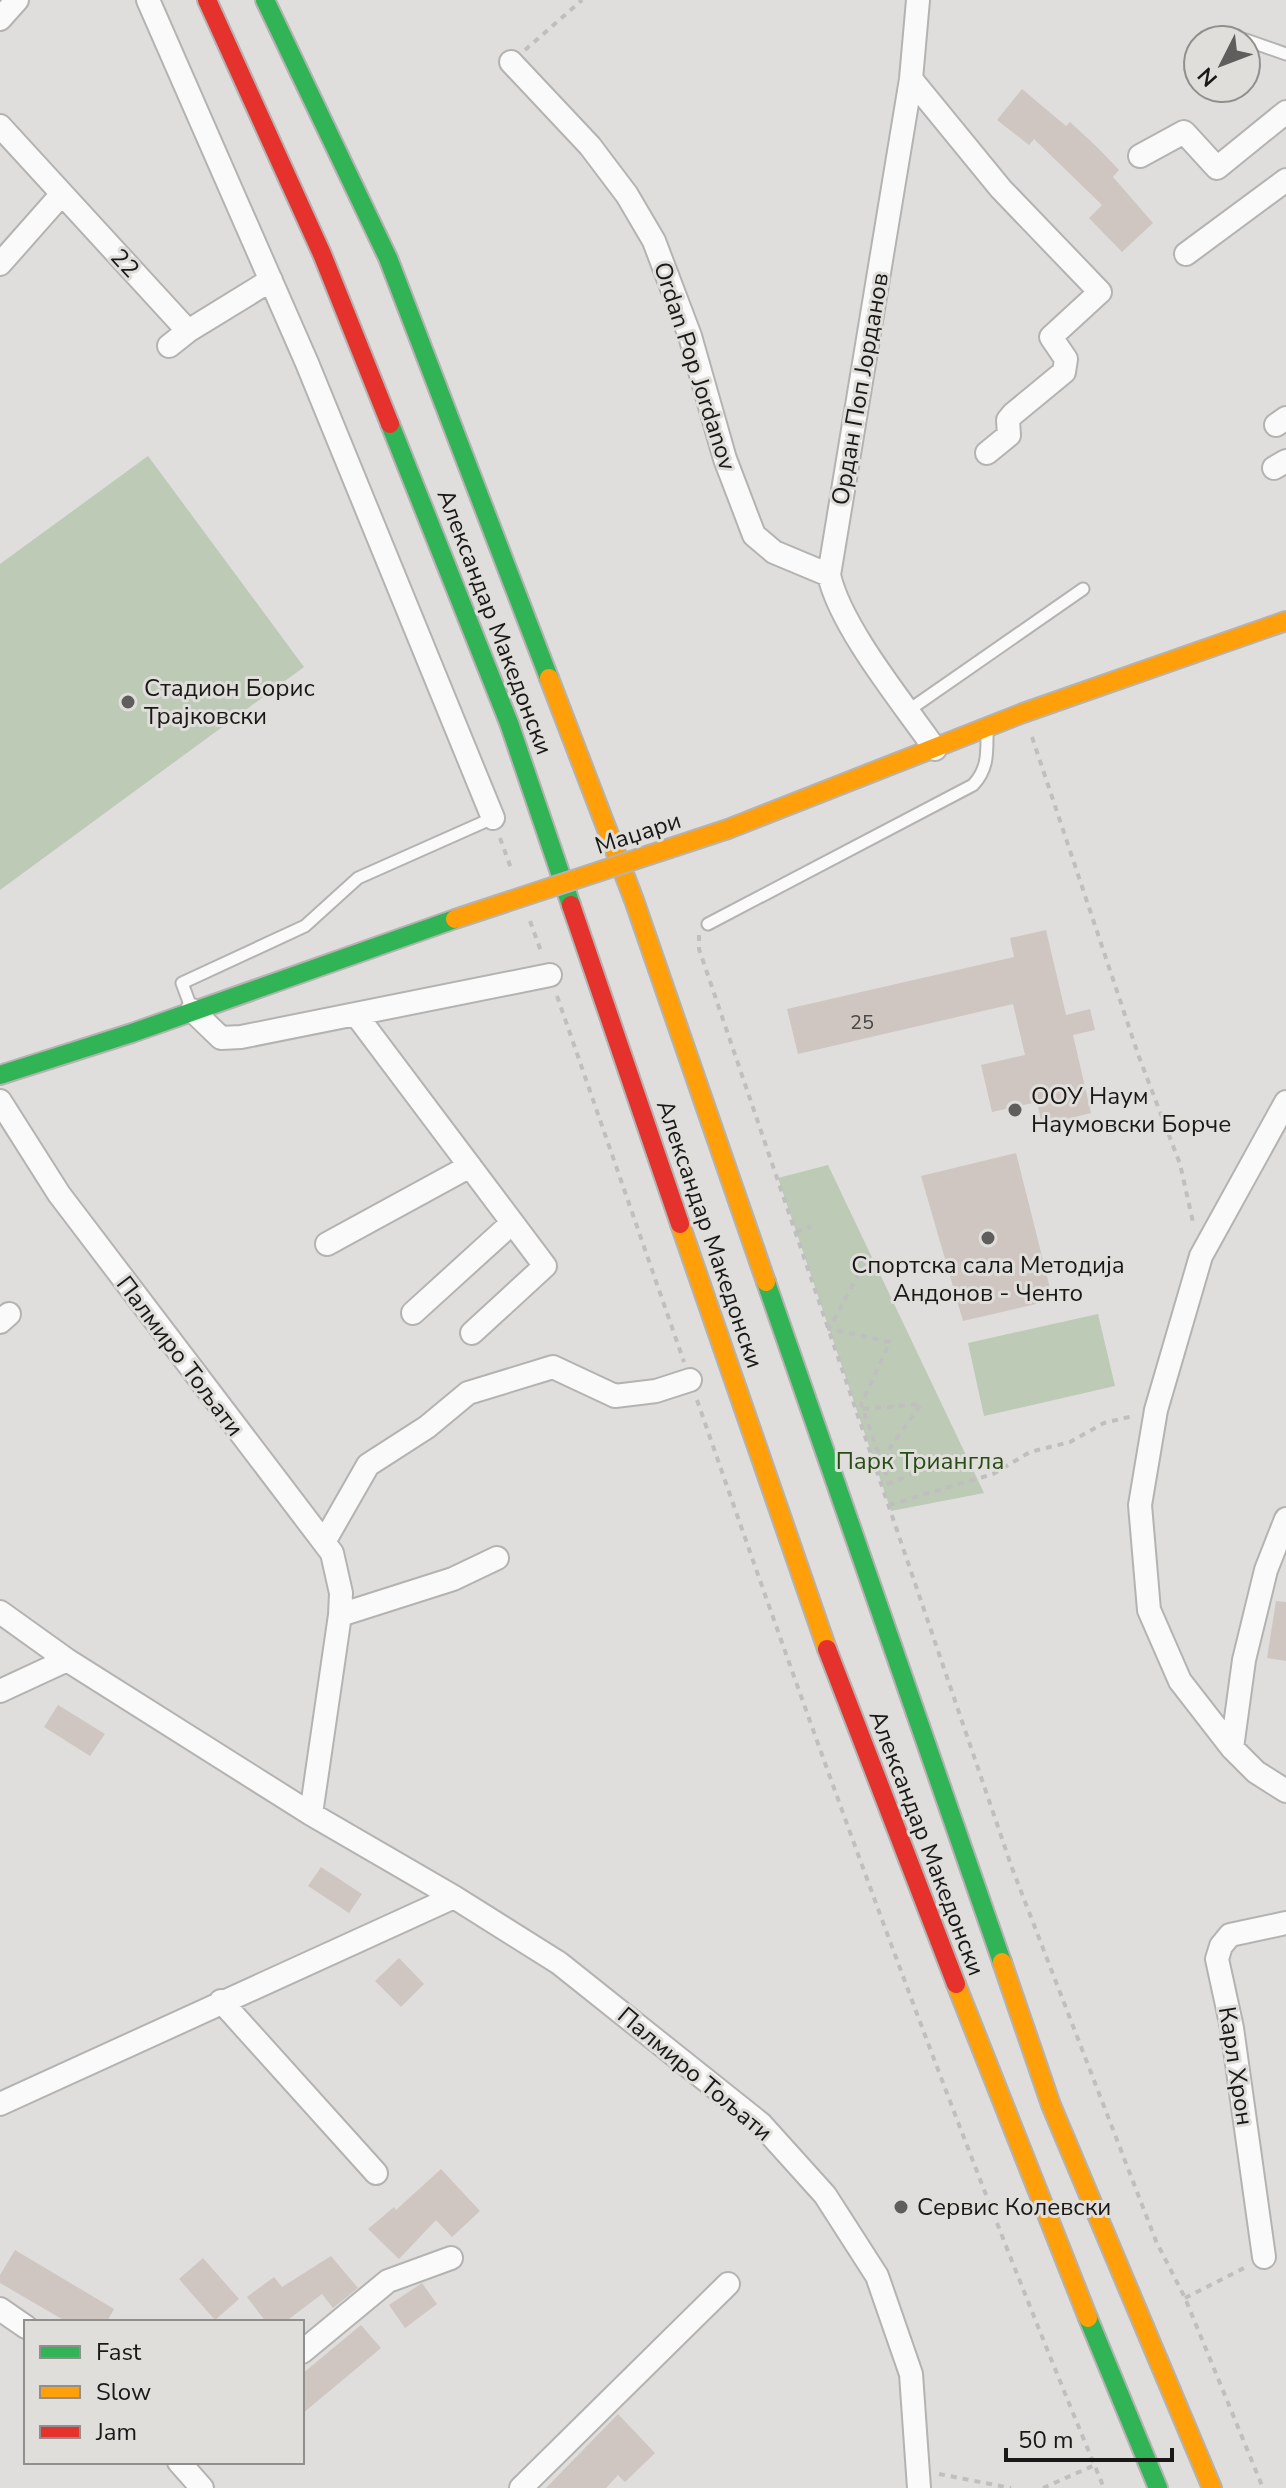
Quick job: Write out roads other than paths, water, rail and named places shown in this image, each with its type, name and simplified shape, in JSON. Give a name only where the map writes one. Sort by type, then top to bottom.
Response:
[{"type":"street","points":[[0,19],[17,0]]},
{"type":"street","points":[[148,0],[271,280],[493,818]]},
{"type":"street","name":"Александар Македонски","points":[[207,0],[322,254],[509,723],[545,820],[810,1606],[1041,2205],[1158,2488]]},
{"type":"street","name":"Александар Македонски","points":[[265,0],[388,258],[634,900],[1051,2105],[1212,2488]]},
{"type":"street","name":"Ордан Поп Јорданов","points":[[829,575],[911,79],[918,0]]},
{"type":"street","name":"Ordan Pop Jordanov","points":[[511,62],[590,146],[627,195],[654,241],[690,336],[725,459],[754,535],[774,552],[829,575]]},
{"type":"street","points":[[911,79],[1001,189],[1100,292],[1051,337],[1066,359],[1064,372],[1013,414],[1008,420],[1009,435],[987,453]]},
{"type":"street","points":[[1140,156],[1184,132],[1217,168],[1286,112]]},
{"type":"street","name":"22","points":[[0,126],[188,331]]},
{"type":"street","points":[[1186,254],[1286,180]]},
{"type":"street","points":[[0,264],[61,195]]},
{"type":"street","points":[[169,346],[271,280]]},
{"type":"street","points":[[829,575],[834,596],[935,749]]},
{"type":"street","name":"Маџари","points":[[0,1075],[728,829],[1023,713],[1286,621]]},
{"type":"street","points":[[192,1010],[221,1038],[286,1031],[550,975]]},
{"type":"street","points":[[357,1016],[545,1266],[472,1333]]},
{"type":"street","name":"Палмиро Тољати","points":[[0,1101],[59,1194],[277,1485],[324,1542],[337,1571],[341,1593],[340,1615],[311,1814]]},
{"type":"street","points":[[1286,1102],[1201,1256],[1156,1410],[1140,1505],[1149,1610],[1180,1681],[1232,1748],[1256,1772],[1286,1791]]},
{"type":"street","points":[[327,1244],[470,1166]]},
{"type":"street","points":[[413,1313],[512,1223]]},
{"type":"street","points":[[324,1542],[368,1465],[427,1427],[468,1393],[553,1367],[615,1396],[656,1391],[690,1380]]},
{"type":"street","points":[[1232,1748],[1244,1660],[1266,1570],[1286,1519]]},
{"type":"street","points":[[340,1615],[453,1579],[497,1558]]},
{"type":"street","name":"Палмиро Тољати","points":[[0,1612],[67,1660],[311,1814],[454,1897],[559,1963],[761,2124],[825,2195],[877,2276],[911,2374],[919,2478]]},
{"type":"street","points":[[0,1691],[67,1660]]},
{"type":"street","points":[[0,2104],[454,1897]]},
{"type":"street","name":"Карл Хрон","points":[[1264,2257],[1232,2028],[1217,1959],[1221,1946],[1230,1935],[1286,1923]]},
{"type":"street","points":[[221,2001],[376,2173]]},
{"type":"street","points":[[304,2350],[388,2281],[451,2258]]},
{"type":"street","points":[[521,2488],[728,2284]]},
{"type":"street","points":[[0,2309],[24,2326]]},
{"type":"street","points":[[183,2464],[202,2488]]},
{"type":"lane","points":[[1262,46],[1286,54]]},
{"type":"lane","points":[[909,710],[1083,589]]},
{"type":"lane","points":[[708,924],[973,785],[983,774],[986,763],[987,728]]},
{"type":"lane","points":[[192,1010],[182,983],[305,926],[358,878],[493,818]]},
{"type":"place","name":"Стадион Борис Трајковски","points":[[128,702]]},
{"type":"place","name":"ООУ Наум Наумовски Борче","points":[[1015,1110]]},
{"type":"place","name":"Спортска сала Методија Андонов - Ченто","points":[[988,1238]]},
{"type":"place","name":"Сервис Колевски","points":[[901,2207]]},
{"type":"park label","name":"Парк Триангла","points":[[920,1461]]}]
